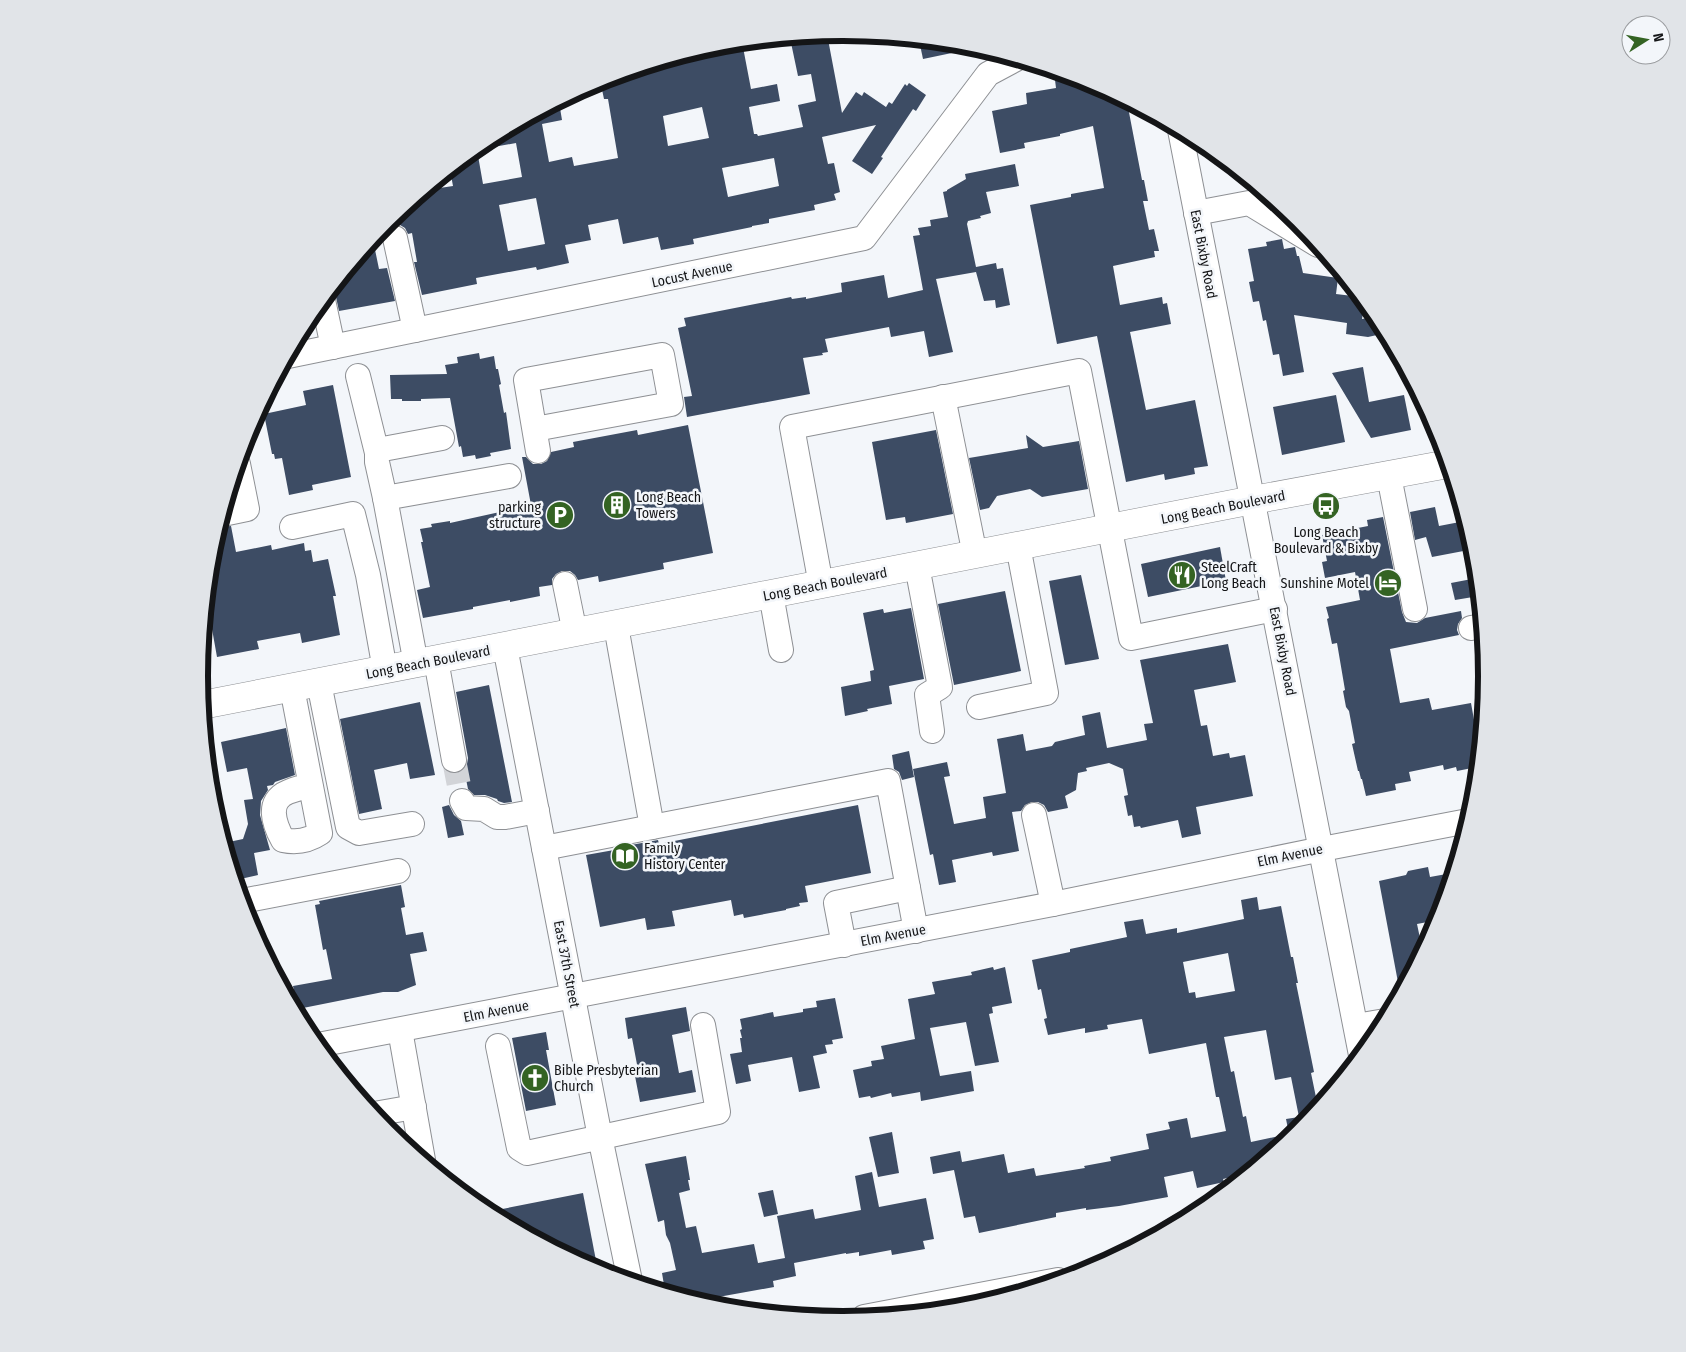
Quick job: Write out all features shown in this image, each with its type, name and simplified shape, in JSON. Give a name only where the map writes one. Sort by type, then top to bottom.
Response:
[{"type":"main road","name":"Long Beach Boulevard","points":[[209,704],[616,626],[1253,500],[1441,465]]},
{"type":"street","name":"Locust Avenue","points":[[296,354],[864,238],[988,74],[1008,63]]},
{"type":"street","name":"East Bixby Road","points":[[1182,139],[1359,1045]]},
{"type":"street","points":[[1196,213],[1253,195],[1280,216]]},
{"type":"street","points":[[394,238],[415,330]]},
{"type":"street","points":[[325,309],[332,347]]},
{"type":"street","points":[[662,355],[671,404],[536,440],[526,380],[662,355]]},
{"type":"street","points":[[821,584],[792,427],[1079,371],[1131,638],[1275,608]]},
{"type":"street","points":[[358,376],[377,453],[377,462],[385,498],[426,662],[454,760]]},
{"type":"street","points":[[944,396],[974,554]]},
{"type":"street","points":[[377,453],[383,449],[442,438]]},
{"type":"street","points":[[385,498],[509,476]]},
{"type":"street","points":[[1389,476],[1415,609]]},
{"type":"street","points":[[230,513],[247,509],[241,477]]},
{"type":"street","points":[[292,527],[353,514],[368,575],[385,670]]},
{"type":"street","points":[[979,707],[1046,693],[1018,546]]},
{"type":"street","points":[[917,566],[940,687],[927,695],[932,731]]},
{"type":"street","points":[[565,584],[575,633]]},
{"type":"street","points":[[771,594],[781,650]]},
{"type":"street","points":[[616,626],[652,827]]},
{"type":"street","name":"East 37th Street","points":[[505,647],[600,1137],[628,1273]]},
{"type":"street","points":[[319,683],[348,827],[359,833],[412,824]]},
{"type":"street","points":[[292,688],[311,786]]},
{"type":"street","points":[[544,848],[888,781],[916,931]]},
{"type":"street","points":[[462,801],[466,808],[484,809],[497,816],[505,817],[537,811]]},
{"type":"street","points":[[1034,815],[1053,904]]},
{"type":"street","name":"Elm Avenue","points":[[326,1044],[916,931],[1460,822]]},
{"type":"street","points":[[250,900],[398,871]]},
{"type":"street","points":[[844,945],[836,903],[908,888]]},
{"type":"street","points":[[1356,1026],[1375,1022]]},
{"type":"street","points":[[498,1046],[519,1148],[527,1153],[718,1112],[703,1025]]},
{"type":"street","points":[[400,1030],[414,1106],[419,1149]]},
{"type":"street","points":[[382,1112],[414,1106]]},
{"type":"street","points":[[930,1304],[995,1292]]},
{"type":"building","points":[[828,42],[842,113],[856,92],[862,96],[864,92],[886,107],[889,102],[892,104],[905,84],[907,86],[909,83],[926,95],[916,111],[913,109],[872,174],[852,161],[876,125],[822,137],[828,164],[834,163],[840,192],[834,194],[836,200],[814,205],[815,210],[769,219],[769,223],[693,239],[694,244],[661,250],[658,237],[623,244],[618,219],[588,225],[591,240],[565,245],[569,263],[537,270],[536,267],[476,278],[477,284],[422,295],[414,262],[417,262],[412,233],[408,234],[405,228],[396,225],[437,188],[453,186],[451,177],[478,157],[483,184],[522,177],[516,143],[491,148],[526,126],[560,108],[562,120],[542,124],[549,162],[572,157],[574,166],[618,158],[608,99],[604,99],[602,89],[639,75],[679,63],[719,53],[743,49],[751,89],[777,84],[780,101],[749,107],[754,134],[758,136],[803,127],[798,105],[816,101],[811,74],[798,76],[791,44]],"holes":[[[702,107],[709,138],[668,146],[663,116]],[[774,158],[779,186],[728,197],[722,168]],[[536,198],[545,244],[508,251],[499,205]]]},
{"type":"building","points":[[920,46],[958,52],[923,59]]},
{"type":"building","points":[[1059,79],[1086,90],[1128,109],[1148,201],[1143,201],[1149,230],[1154,229],[1159,251],[1154,251],[1155,257],[1113,266],[1120,305],[1162,297],[1163,304],[1167,303],[1171,324],[1130,332],[1146,410],[1195,400],[1208,466],[1194,468],[1195,474],[1165,480],[1164,474],[1126,482],[1097,336],[1057,344],[1030,205],[1071,197],[1071,194],[1104,188],[1093,126],[1060,134],[1060,136],[1024,143],[1025,148],[1000,153],[992,111],[1027,104],[1026,93],[1056,88],[1055,80]]},
{"type":"building","points":[[1015,164],[1019,186],[986,192],[991,213],[968,221],[967,224],[976,267],[996,263],[997,269],[1003,268],[1010,305],[996,308],[995,300],[984,301],[976,272],[936,279],[953,352],[929,357],[924,331],[891,337],[889,327],[825,339],[828,352],[822,353],[823,355],[803,358],[810,394],[687,417],[684,397],[692,396],[678,328],[686,326],[684,318],[791,297],[792,299],[806,297],[806,299],[842,292],[841,283],[884,275],[888,298],[923,290],[913,236],[920,235],[918,228],[931,226],[930,220],[948,217],[943,192],[966,179],[965,174]]},
{"type":"building","points":[[1282,239],[1284,249],[1295,247],[1303,273],[1337,278],[1336,294],[1351,296],[1363,312],[1362,319],[1367,318],[1378,335],[1368,337],[1346,334],[1347,323],[1294,315],[1304,372],[1283,376],[1279,354],[1273,355],[1266,320],[1263,321],[1259,301],[1253,302],[1249,282],[1254,281],[1248,249],[1267,246],[1266,242]]},
{"type":"building","points":[[375,248],[379,269],[387,268],[395,301],[339,311],[336,297],[339,290]]},
{"type":"building","points":[[479,353],[480,359],[494,356],[501,384],[499,385],[504,413],[506,412],[511,449],[490,453],[491,456],[476,459],[475,455],[463,457],[461,446],[459,447],[450,398],[421,399],[421,401],[391,399],[390,375],[447,374],[445,365],[458,363],[457,357]]},
{"type":"building","points":[[1363,367],[1369,402],[1404,395],[1411,430],[1371,438],[1332,373]]},
{"type":"building","points":[[333,385],[351,477],[312,485],[313,490],[289,495],[282,458],[275,459],[274,454],[272,454],[264,416],[266,414],[306,405],[303,391]]},
{"type":"building","points":[[1336,395],[1345,442],[1282,455],[1273,407]]},
{"type":"building","name":"Long Beach Towers","points":[[688,425],[713,553],[663,563],[664,569],[599,582],[598,576],[578,580],[570,571],[562,571],[552,579],[552,585],[539,587],[540,596],[510,602],[510,600],[423,618],[417,590],[430,587],[420,529],[432,527],[431,524],[450,521],[450,523],[531,505],[522,457],[526,457],[533,464],[541,464],[547,461],[551,452],[574,447],[573,442],[637,430],[638,435]]},
{"type":"building","points":[[936,430],[953,514],[906,523],[905,517],[886,520],[872,442]]},
{"type":"building","points":[[1026,435],[1043,447],[1079,441],[1088,489],[1042,497],[1030,489],[997,496],[989,508],[980,510],[969,458],[1028,448]]},
{"type":"building","points":[[1435,507],[1439,526],[1459,522],[1466,551],[1432,557],[1426,537],[1415,540],[1410,512]]},
{"type":"building","points":[[1383,517],[1402,612],[1406,622],[1417,623],[1425,618],[1461,611],[1462,618],[1457,630],[1459,635],[1390,649],[1400,703],[1429,698],[1432,710],[1471,703],[1475,726],[1471,768],[1457,771],[1456,767],[1444,770],[1443,765],[1409,772],[1411,781],[1395,784],[1396,790],[1366,796],[1352,744],[1355,743],[1343,691],[1345,690],[1337,643],[1332,644],[1326,607],[1360,600],[1355,572],[1325,578],[1322,562],[1327,561],[1322,535],[1368,526],[1367,520]]},
{"type":"building","points":[[226,526],[231,526],[236,552],[271,545],[272,550],[304,543],[305,551],[311,550],[313,562],[328,559],[336,596],[333,596],[340,635],[302,643],[300,633],[257,641],[259,649],[217,657],[211,624],[220,552]]},
{"type":"building","points":[[1220,547],[1226,581],[1148,597],[1141,564]]},
{"type":"building","points":[[1081,575],[1099,659],[1065,665],[1049,581]]},
{"type":"building","points":[[1470,579],[1472,597],[1455,600],[1451,583]]},
{"type":"building","points":[[1005,591],[1021,671],[954,685],[938,604]]},
{"type":"building","points":[[911,608],[924,679],[889,686],[892,704],[845,716],[841,687],[871,681],[870,671],[874,670],[863,613],[883,609],[884,613]]},
{"type":"building","points":[[1228,644],[1236,682],[1194,690],[1201,726],[1207,725],[1213,756],[1229,753],[1230,758],[1245,755],[1253,796],[1196,807],[1201,834],[1182,838],[1178,820],[1141,828],[1140,826],[1134,827],[1132,815],[1128,816],[1124,796],[1128,795],[1123,769],[1109,763],[1086,768],[1087,771],[1078,773],[1076,790],[1065,796],[1068,808],[1048,812],[1044,805],[1032,802],[1025,805],[1021,811],[1012,812],[1019,851],[993,856],[992,852],[952,860],[956,882],[939,885],[933,854],[930,855],[913,769],[947,762],[950,776],[944,777],[954,824],[986,818],[983,797],[1006,793],[997,739],[1023,734],[1026,751],[1052,746],[1055,742],[1085,735],[1082,716],[1100,712],[1107,748],[1147,740],[1144,724],[1153,723],[1140,660]]},
{"type":"building","points":[[489,685],[512,802],[504,803],[485,795],[474,795],[468,789],[464,769],[468,758],[456,692]]},
{"type":"building","points":[[420,702],[435,775],[410,779],[407,763],[374,770],[382,809],[359,814],[340,719]]},
{"type":"building","points":[[286,728],[295,775],[267,786],[268,790],[261,801],[260,815],[270,850],[254,853],[258,875],[242,879],[230,842],[243,839],[248,824],[244,800],[253,799],[247,768],[227,772],[221,742]]},
{"type":"building","points":[[909,751],[914,777],[902,780],[899,772],[894,769],[892,755]]},
{"type":"building","points":[[449,805],[454,815],[461,821],[464,835],[448,838],[442,807]]},
{"type":"building","points":[[858,805],[871,873],[805,886],[808,902],[799,903],[800,906],[786,910],[744,918],[743,914],[734,916],[731,900],[672,911],[675,926],[647,930],[645,918],[600,927],[586,855],[658,840],[659,844]]},
{"type":"building","points":[[1428,867],[1430,877],[1446,874],[1428,922],[1417,924],[1420,939],[1418,944],[1415,945],[1416,949],[1398,983],[1379,881],[1406,875],[1408,871]]},
{"type":"building","points":[[401,885],[405,907],[401,908],[406,935],[423,932],[427,951],[410,954],[416,985],[398,992],[383,992],[302,1008],[295,997],[293,986],[332,979],[326,949],[323,950],[315,905],[320,904],[319,901]]},
{"type":"building","points":[[1257,897],[1259,910],[1281,906],[1298,983],[1296,983],[1314,1072],[1311,1073],[1316,1099],[1288,1129],[1286,1119],[1299,1117],[1291,1077],[1275,1080],[1266,1030],[1224,1037],[1231,1072],[1234,1071],[1243,1117],[1246,1116],[1251,1142],[1280,1136],[1233,1177],[1223,1179],[1224,1182],[1197,1188],[1193,1171],[1164,1177],[1168,1197],[1119,1206],[1086,1210],[1086,1208],[1056,1213],[1056,1217],[979,1233],[975,1216],[964,1218],[954,1170],[933,1174],[930,1157],[960,1151],[962,1162],[1004,1154],[1008,1173],[1034,1168],[1036,1176],[1085,1168],[1084,1166],[1111,1161],[1110,1157],[1149,1149],[1146,1134],[1170,1129],[1168,1122],[1187,1118],[1191,1138],[1226,1131],[1219,1097],[1216,1097],[1206,1043],[1149,1054],[1142,1019],[1107,1025],[1108,1029],[1085,1033],[1085,1028],[1048,1035],[1044,1019],[1047,1018],[1041,989],[1038,990],[1032,960],[1070,952],[1070,949],[1127,937],[1124,922],[1143,919],[1146,934],[1177,928],[1177,933],[1244,919],[1241,900]],"holes":[[[1228,953],[1235,991],[1196,998],[1195,992],[1189,993],[1183,962]]]},
{"type":"building","points":[[993,967],[994,970],[1005,967],[1012,1003],[992,1007],[993,1013],[989,1014],[999,1062],[975,1066],[966,1022],[930,1028],[940,1076],[971,1071],[974,1091],[921,1101],[920,1092],[892,1097],[891,1093],[871,1098],[870,1096],[859,1098],[853,1070],[872,1066],[871,1061],[884,1059],[881,1046],[915,1039],[908,999],[935,994],[932,982],[972,975],[971,972]]},
{"type":"building","points":[[835,998],[843,1038],[832,1040],[833,1044],[825,1045],[827,1053],[813,1056],[820,1088],[799,1092],[792,1057],[748,1065],[751,1081],[736,1084],[730,1054],[742,1052],[740,1019],[773,1012],[774,1017],[803,1012],[803,1009],[817,1007],[816,1001]]},
{"type":"building","points":[[686,1007],[690,1031],[672,1035],[679,1073],[692,1070],[696,1092],[640,1102],[635,1076],[639,1075],[632,1038],[628,1039],[625,1018]]},
{"type":"building","name":"Bible Presbyterian Church","points":[[546,1032],[549,1050],[546,1050],[556,1105],[526,1111],[512,1038]]},
{"type":"building","points":[[892,1132],[899,1173],[878,1177],[869,1137]]},
{"type":"building","points":[[686,1156],[690,1190],[679,1193],[686,1228],[696,1226],[702,1253],[754,1244],[758,1263],[785,1258],[777,1216],[813,1209],[815,1219],[861,1210],[855,1176],[872,1172],[879,1207],[926,1198],[934,1239],[923,1241],[925,1249],[892,1255],[891,1250],[859,1256],[859,1252],[846,1253],[794,1263],[796,1276],[773,1281],[774,1287],[714,1298],[679,1289],[664,1284],[662,1273],[676,1270],[670,1243],[666,1235],[664,1220],[658,1222],[645,1164]]},
{"type":"building","points":[[773,1190],[778,1214],[764,1217],[758,1193]]},
{"type":"building","points":[[583,1193],[596,1260],[562,1245],[499,1210]]},
{"type":"tunnel","points":[[454,760],[462,801]]},
{"type":"place","name":"Long Beach Towers","points":[[617,505]]},
{"type":"place","name":"Long Beach Boulevard & Bixby","points":[[1326,506]]},
{"type":"place","name":"parking structure","points":[[560,515]]},
{"type":"place","name":"SteelCraft Long Beach","points":[[1182,575]]},
{"type":"place","name":"Sunshine Motel","points":[[1388,583]]},
{"type":"place","name":"Family History Center","points":[[625,856]]},
{"type":"place","name":"Bible Presbyterian Church","points":[[535,1078]]}]
